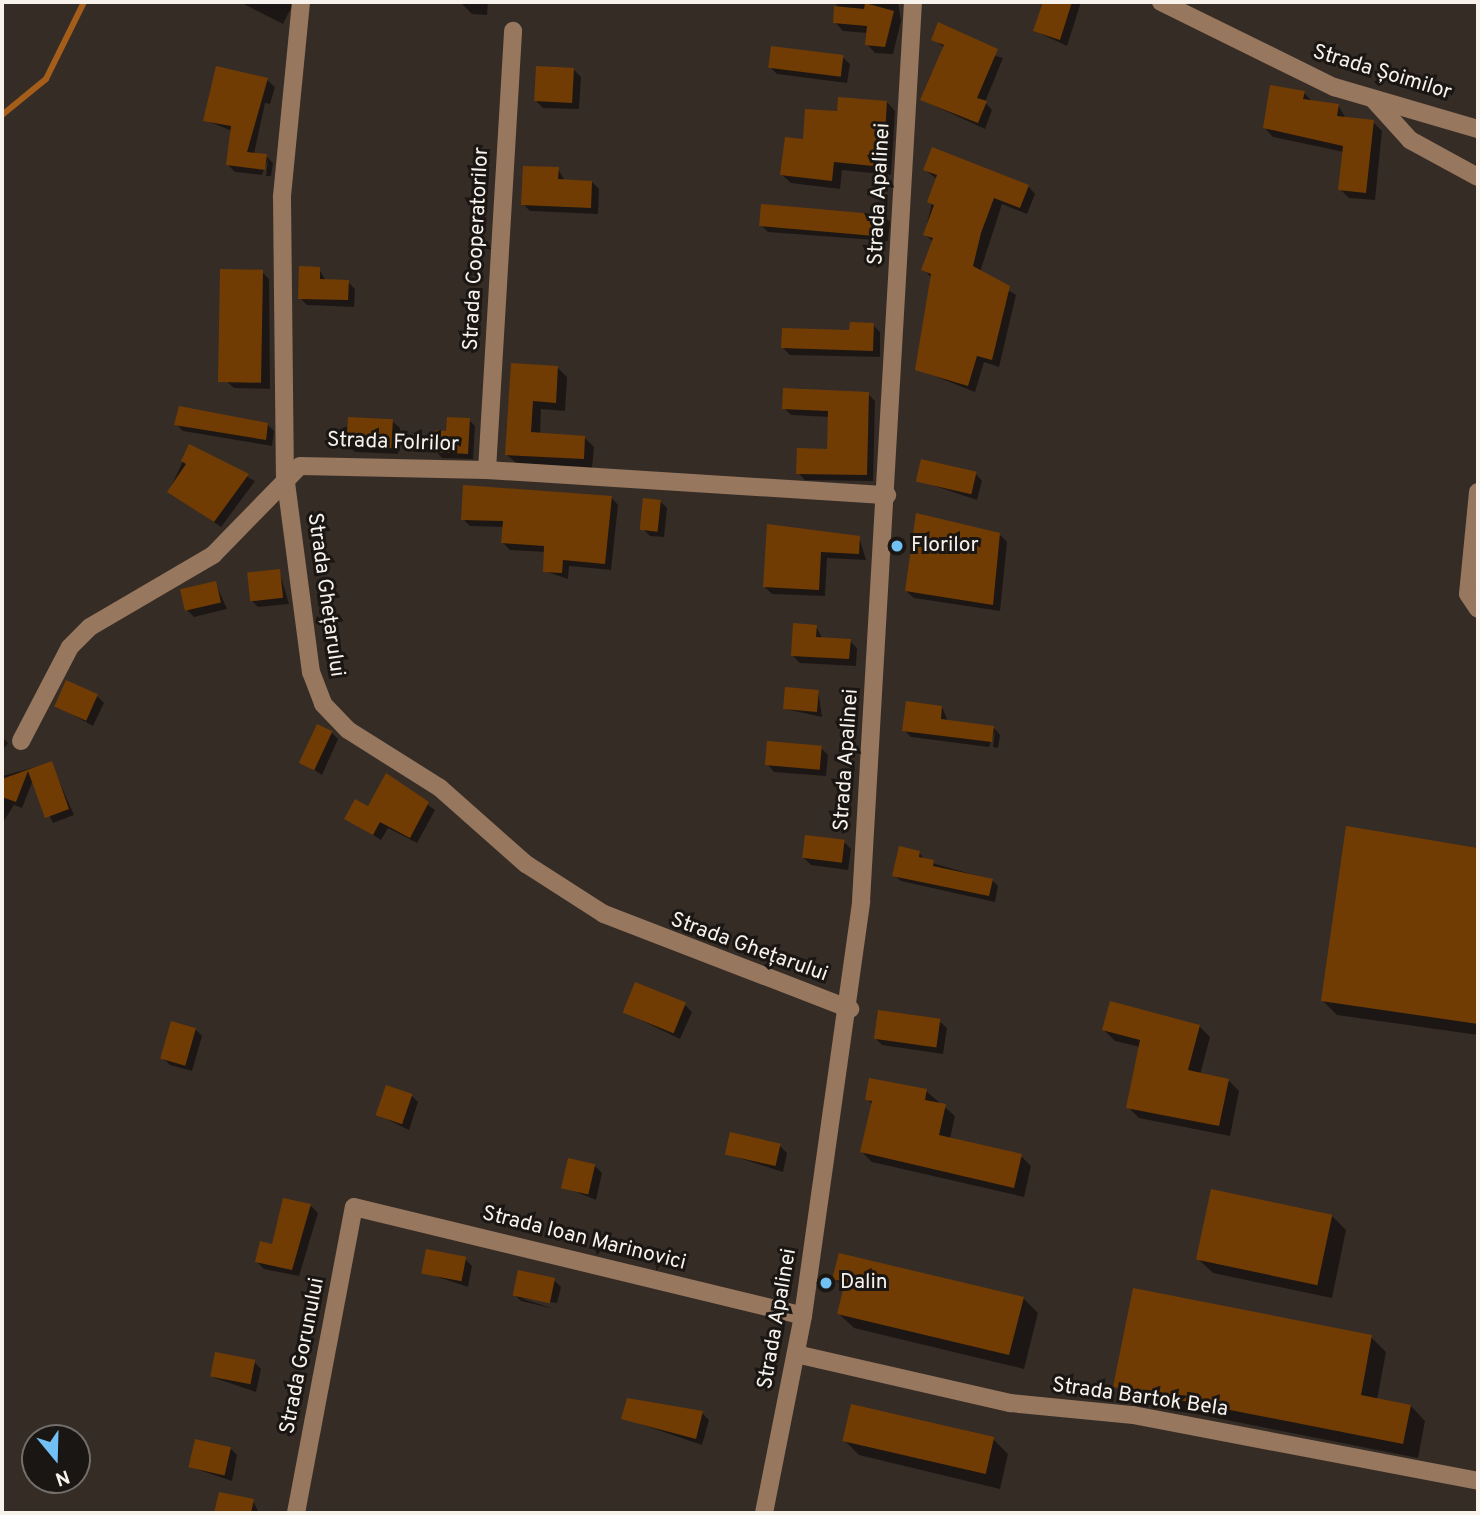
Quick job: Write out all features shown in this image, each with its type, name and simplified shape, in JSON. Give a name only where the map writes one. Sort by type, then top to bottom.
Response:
[{"type":"street","name":"Strada Ghețarului","points":[[301,2],[282,197],[285,475],[311,672],[335,719],[440,788],[526,864],[604,914],[850,1009]]},
{"type":"street","name":"Strada Apalinei","points":[[764,1513],[803,1316],[850,1009],[887,495],[913,2]]},
{"type":"street","name":"Strada Șoimilor","points":[[1161,2],[1289,67],[1373,99],[1478,129]]},
{"type":"street","name":"Strada Cooperatorilor","points":[[487,470],[513,32]]},
{"type":"street","points":[[1373,99],[1410,140],[1478,177]]},
{"type":"street","name":"Strada Folrilor","points":[[20,741],[70,647],[90,626],[213,555],[285,475],[320,462],[887,495]]},
{"type":"street","points":[[1478,492],[1468,594],[1478,608]]},
{"type":"street","name":"Strada Ioan Marinovici","points":[[354,1207],[803,1316]]},
{"type":"street","name":"Strada Gorunului","points":[[296,1513],[354,1207]]},
{"type":"street","name":"Strada Bartok Bela","points":[[796,1353],[1010,1403],[1133,1415],[1478,1481]]},
{"type":"building","points":[[1043,2],[1072,2],[1060,40],[1033,31]]},
{"type":"building","points":[[865,3],[894,11],[885,47],[865,45],[867,26],[833,23],[834,6],[864,9]]},
{"type":"building","points":[[938,22],[998,49],[977,98],[987,101],[978,123],[920,100],[944,45],[931,40]]},
{"type":"building","points":[[771,46],[843,55],[841,77],[768,68]]},
{"type":"building","points":[[216,66],[268,78],[247,152],[267,154],[265,170],[226,165],[231,126],[203,121]]},
{"type":"building","points":[[536,66],[574,68],[572,103],[534,101]]},
{"type":"building","points":[[1270,85],[1305,91],[1303,99],[1339,104],[1337,116],[1374,120],[1366,193],[1338,190],[1343,146],[1263,128]]},
{"type":"building","points":[[838,97],[887,101],[883,167],[834,162],[832,181],[780,175],[785,137],[803,139],[805,109],[837,111]]},
{"type":"building","points":[[932,147],[1029,185],[1020,208],[994,198],[981,233],[973,266],[1010,286],[992,360],[977,356],[968,386],[915,370],[931,274],[921,270],[933,238],[923,235],[934,205],[927,202],[937,175],[923,170]]},
{"type":"building","points":[[523,166],[559,167],[558,179],[592,181],[591,208],[521,205]]},
{"type":"building","points":[[761,204],[883,215],[881,237],[759,226]]},
{"type":"building","points":[[299,266],[320,267],[320,279],[349,280],[348,300],[298,299]]},
{"type":"building","points":[[220,269],[263,270],[261,383],[218,382]]},
{"type":"building","points":[[850,322],[874,323],[873,351],[781,348],[782,328],[849,330]]},
{"type":"building","points":[[511,363],[558,366],[556,403],[533,401],[531,432],[585,436],[584,459],[505,455]]},
{"type":"building","points":[[783,388],[869,392],[867,475],[796,474],[797,448],[827,449],[828,411],[782,409]]},
{"type":"building","points":[[179,406],[268,423],[266,440],[174,425]]},
{"type":"building","points":[[348,417],[393,419],[391,448],[346,446]]},
{"type":"building","points":[[447,417],[470,418],[468,454],[434,452],[436,430],[446,431]]},
{"type":"building","points":[[189,444],[249,474],[214,522],[167,492],[186,464],[181,461]]},
{"type":"building","points":[[921,459],[977,472],[971,494],[916,481]]},
{"type":"building","points":[[463,485],[612,496],[605,564],[563,560],[562,573],[543,572],[544,546],[501,543],[503,521],[461,520]]},
{"type":"building","points":[[643,498],[661,500],[658,532],[640,530]]},
{"type":"building","points":[[916,513],[1000,533],[993,605],[905,591]]},
{"type":"building","points":[[767,524],[860,536],[859,554],[821,552],[819,590],[763,587]]},
{"type":"building","points":[[280,569],[283,598],[250,601],[247,572]]},
{"type":"building","points":[[216,581],[221,602],[185,611],[180,589]]},
{"type":"building","points":[[793,623],[817,625],[816,637],[851,639],[849,659],[791,656]]},
{"type":"building","points":[[66,680],[98,694],[86,721],[54,706]]},
{"type":"building","points":[[785,687],[819,690],[817,712],[783,709]]},
{"type":"building","points":[[906,701],[942,706],[941,719],[994,726],[992,742],[902,731]]},
{"type":"building","points":[[317,724],[332,731],[314,770],[299,763]]},
{"type":"building","points":[[767,741],[822,746],[820,770],[765,765]]},
{"type":"building","points":[[52,761],[69,809],[45,818],[28,771],[16,802],[2,797],[2,779]]},
{"type":"building","points":[[386,773],[429,802],[410,838],[380,822],[373,835],[344,819],[355,799],[368,806]]},
{"type":"building","points":[[1346,826],[1478,848],[1478,1024],[1321,1001]]},
{"type":"building","points":[[805,835],[845,840],[842,863],[802,858]]},
{"type":"building","points":[[899,846],[920,851],[919,857],[934,860],[933,866],[993,879],[989,896],[892,876]]},
{"type":"building","points":[[635,982],[686,1003],[674,1033],[623,1013]]},
{"type":"building","points":[[1110,1001],[1200,1025],[1188,1070],[1229,1079],[1219,1126],[1126,1108],[1140,1040],[1102,1030]]},
{"type":"building","points":[[878,1010],[940,1019],[936,1047],[874,1039]]},
{"type":"building","points":[[171,1021],[196,1028],[185,1066],[160,1058]]},
{"type":"building","points":[[869,1078],[927,1089],[925,1100],[946,1104],[939,1135],[1022,1154],[1014,1188],[860,1152],[872,1101],[865,1100]]},
{"type":"building","points":[[386,1085],[412,1094],[402,1124],[376,1115]]},
{"type":"building","points":[[730,1132],[781,1144],[775,1166],[725,1154]]},
{"type":"building","points":[[568,1158],[595,1164],[588,1195],[561,1188]]},
{"type":"building","points":[[1211,1189],[1332,1215],[1317,1285],[1196,1259]]},
{"type":"building","points":[[283,1198],[311,1204],[292,1270],[255,1262],[260,1241],[272,1244]]},
{"type":"building","points":[[426,1249],[466,1257],[461,1281],[421,1274]]},
{"type":"building","points":[[839,1253],[1024,1297],[1009,1355],[837,1314],[845,1282],[832,1279]]},
{"type":"building","points":[[518,1270],[555,1278],[550,1303],[513,1295]]},
{"type":"building","points":[[1133,1288],[1372,1335],[1361,1395],[1411,1405],[1403,1444],[1113,1387]]},
{"type":"building","points":[[215,1352],[255,1360],[250,1384],[210,1377]]},
{"type":"building","points":[[627,1398],[703,1411],[696,1439],[621,1419]]},
{"type":"building","points":[[851,1404],[994,1437],[986,1474],[842,1441]]},
{"type":"building","points":[[195,1439],[231,1447],[225,1476],[188,1467]]},
{"type":"building","points":[[219,1492],[254,1499],[251,1513],[214,1513]]},
{"type":"waterway","points":[[2,115],[46,79],[84,2]]},
{"type":"place","name":"Florilor","points":[[897,546]]},
{"type":"place","name":"Dalin","points":[[826,1283]]}]
